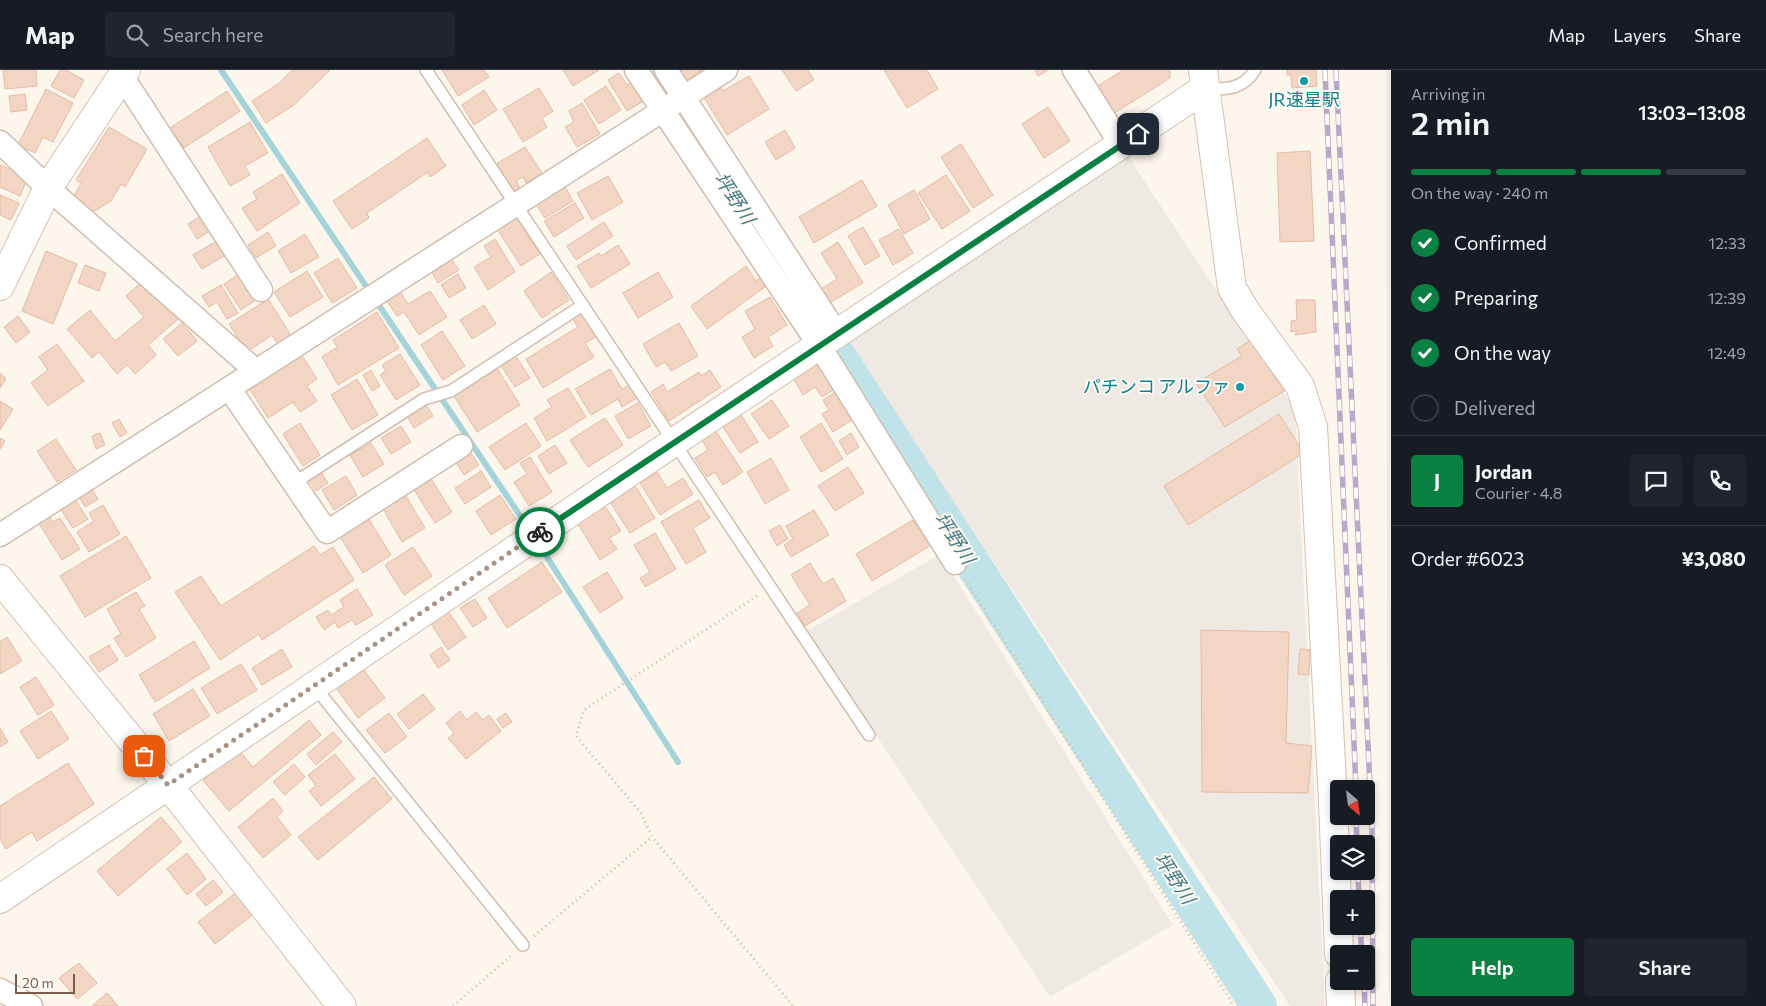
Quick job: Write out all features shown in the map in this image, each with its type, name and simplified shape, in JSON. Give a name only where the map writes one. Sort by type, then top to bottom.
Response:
[{"type":"street","points":[[636,70],[663,111],[828,340]]},
{"type":"street","points":[[666,70],[828,340],[955,563]]},
{"type":"street","points":[[0,535],[726,70]]},
{"type":"street","points":[[1074,70],[1121,145]]},
{"type":"street","points":[[0,286],[48,188],[124,73],[261,290]]},
{"type":"street","points":[[0,899],[674,442],[1121,145],[1204,80]]},
{"type":"street","points":[[1204,80],[1232,288],[1245,310],[1300,386],[1313,427],[1339,945]]},
{"type":"street","points":[[0,142],[48,188],[256,371]]},
{"type":"street","points":[[229,388],[327,532],[461,446]]},
{"type":"street","points":[[0,580],[168,785],[342,1006]]},
{"type":"street","points":[[0,990],[31,1006]]},
{"type":"street","points":[[1340,990],[1341,1006]]},
{"type":"lane","points":[[426,70],[869,735]]},
{"type":"lane","points":[[1204,80],[1240,86],[1249,80],[1255,70]]},
{"type":"lane","points":[[294,483],[424,399],[451,392],[583,305]]},
{"type":"lane","points":[[314,686],[523,945]]},
{"type":"path","points":[[955,563],[1234,1006]]},
{"type":"path","points":[[770,587],[584,710],[576,736],[641,813],[652,837],[793,1006]]},
{"type":"path","points":[[453,1006],[652,837]]},
{"type":"shaded area","points":[[1386,70],[1391,70],[1391,1006],[1388,991]]},
{"type":"shaded area","points":[[1128,156],[1295,410],[1325,1006],[1290,1006],[848,344]]},
{"type":"shaded area","points":[[940,554],[1173,925],[1050,997],[807,631]]},
{"type":"building","points":[[3,70],[36,70],[37,86],[5,89]]},
{"type":"building","points":[[60,70],[66,70],[84,80],[74,98],[51,86]]},
{"type":"building","points":[[292,70],[330,70],[294,105],[266,123],[252,101],[278,84]]},
{"type":"building","points":[[442,70],[484,70],[489,77],[458,96]]},
{"type":"building","points":[[563,70],[599,70],[573,86]]},
{"type":"building","points":[[676,70],[702,70],[684,82]]},
{"type":"building","points":[[782,70],[808,70],[814,80],[796,91]]},
{"type":"building","points":[[884,70],[927,70],[938,89],[907,108]]},
{"type":"building","points":[[1035,70],[1048,70],[1038,76]]},
{"type":"building","points":[[1123,70],[1170,70],[1170,78],[1113,114],[1096,87]]},
{"type":"building","name":"JR速星駅","points":[[1287,70],[1316,70],[1317,86],[1292,88],[1291,75],[1287,75]]},
{"type":"building","points":[[619,73],[627,85],[635,80],[647,99],[627,111],[608,80]]},
{"type":"building","points":[[749,76],[769,109],[727,135],[702,94],[719,84],[723,91]]},
{"type":"building","points":[[606,86],[621,110],[599,124],[584,100]]},
{"type":"building","points":[[539,88],[553,111],[542,118],[547,127],[523,142],[503,109]]},
{"type":"building","points":[[46,89],[73,103],[53,142],[43,137],[35,153],[18,145]]},
{"type":"building","points":[[484,90],[497,110],[474,125],[462,105]]},
{"type":"building","points":[[227,91],[240,111],[184,148],[170,128]]},
{"type":"building","points":[[25,94],[27,110],[11,112],[9,96]]},
{"type":"building","points":[[582,103],[600,134],[577,147],[565,127],[574,122],[569,111]]},
{"type":"building","points":[[1048,107],[1070,141],[1044,158],[1022,124]]},
{"type":"building","points":[[250,122],[268,153],[245,166],[250,175],[230,186],[208,147]]},
{"type":"building","points":[[109,127],[147,149],[125,187],[121,184],[111,201],[93,212],[74,196],[81,183],[76,180]]},
{"type":"building","points":[[785,130],[795,148],[776,160],[765,142]]},
{"type":"building","points":[[427,138],[446,166],[430,177],[428,172],[367,213],[369,218],[352,229],[333,201]]},
{"type":"building","points":[[961,144],[993,195],[973,208],[941,157]]},
{"type":"building","points":[[525,147],[542,173],[526,183],[523,177],[516,181],[521,190],[515,194],[496,164]]},
{"type":"building","points":[[1310,151],[1314,241],[1280,242],[1277,153]]},
{"type":"building","points":[[0,165],[28,177],[20,196],[0,187]]},
{"type":"building","points":[[282,174],[300,203],[257,231],[242,208],[257,199],[253,192]]},
{"type":"building","points":[[946,175],[970,211],[942,229],[918,193]]},
{"type":"building","points":[[608,176],[623,202],[592,220],[577,193]]},
{"type":"building","points":[[862,180],[877,206],[814,243],[799,217]]},
{"type":"building","points":[[564,185],[573,201],[545,218],[535,203]]},
{"type":"building","points":[[914,190],[930,219],[904,234],[888,205]]},
{"type":"building","points":[[0,195],[19,203],[11,220],[0,215]]},
{"type":"building","points":[[575,203],[584,218],[554,237],[544,221]]},
{"type":"building","points":[[201,216],[210,231],[197,239],[188,224]]},
{"type":"building","points":[[516,217],[540,254],[521,266],[497,229]]},
{"type":"building","points":[[604,222],[613,236],[576,260],[567,246]]},
{"type":"building","points":[[863,227],[880,256],[865,265],[848,236]]},
{"type":"building","points":[[899,229],[913,253],[893,265],[879,240]]},
{"type":"building","points":[[268,232],[276,246],[256,258],[248,245]]},
{"type":"building","points":[[305,234],[319,257],[291,273],[278,251]]},
{"type":"building","points":[[495,239],[515,272],[488,290],[474,267],[491,257],[484,246]]},
{"type":"building","points":[[218,240],[227,254],[202,269],[193,255]]},
{"type":"building","points":[[838,242],[863,283],[826,305],[818,291],[837,279],[821,253]]},
{"type":"building","points":[[618,245],[630,264],[591,288],[577,266],[599,253],[601,256]]},
{"type":"building","points":[[46,251],[77,264],[53,324],[22,311]]},
{"type":"building","points":[[450,257],[459,270],[438,283],[430,269]]},
{"type":"building","points":[[338,258],[357,288],[332,303],[314,273]]},
{"type":"building","points":[[85,265],[106,273],[99,291],[78,283]]},
{"type":"building","points":[[746,266],[756,281],[766,274],[772,282],[707,329],[691,306]]},
{"type":"building","points":[[307,271],[323,297],[290,317],[274,292]]},
{"type":"building","points":[[242,272],[259,298],[241,310],[224,284]]},
{"type":"building","points":[[551,272],[569,300],[542,318],[524,291]]},
{"type":"building","points":[[658,272],[673,297],[638,318],[623,293]]},
{"type":"building","points":[[458,274],[466,288],[449,298],[441,285]]},
{"type":"building","points":[[145,279],[178,319],[148,345],[156,355],[135,374],[127,365],[117,374],[99,352],[92,358],[67,329],[90,310],[115,341],[144,317],[126,296]]},
{"type":"building","points":[[221,285],[238,313],[227,319],[217,302],[209,307],[202,296]]},
{"type":"building","points":[[430,291],[447,317],[419,335],[404,312],[397,316],[387,301],[401,293],[408,304]]},
{"type":"building","points":[[770,297],[787,325],[768,337],[773,346],[754,358],[742,337],[755,329],[745,311]]},
{"type":"building","points":[[268,299],[292,337],[279,346],[272,335],[247,352],[229,324]]},
{"type":"building","points":[[1296,300],[1315,300],[1316,332],[1295,335],[1297,331],[1291,332],[1291,321],[1297,320]]},
{"type":"building","points":[[484,305],[496,324],[472,339],[460,320]]},
{"type":"building","points":[[583,311],[598,336],[585,343],[594,357],[543,388],[526,359],[578,327],[572,318]]},
{"type":"building","points":[[377,312],[399,348],[338,385],[322,357],[337,347],[333,340]]},
{"type":"building","points":[[18,316],[30,332],[16,343],[4,327]]},
{"type":"building","points":[[182,323],[197,341],[178,356],[163,339]]},
{"type":"building","points":[[679,323],[698,356],[671,371],[665,362],[656,367],[643,344]]},
{"type":"building","points":[[442,331],[465,366],[443,380],[421,345]]},
{"type":"building","name":"パチンコ アルファ","points":[[1251,340],[1284,391],[1225,427],[1196,383],[1242,356],[1237,349]]},
{"type":"building","points":[[57,344],[84,381],[48,406],[31,383],[48,370],[39,357]]},
{"type":"building","points":[[301,354],[317,379],[307,386],[317,401],[300,412],[293,402],[268,418],[249,388]]},
{"type":"building","points":[[400,354],[420,385],[396,400],[380,375],[386,371],[382,365]]},
{"type":"building","points":[[515,355],[530,378],[515,387],[500,364]]},
{"type":"building","points":[[819,362],[836,388],[822,397],[815,387],[803,395],[793,378]]},
{"type":"building","points":[[497,368],[520,405],[477,432],[454,396]]},
{"type":"building","points":[[610,369],[622,389],[629,385],[637,398],[622,407],[618,399],[591,415],[575,389]]},
{"type":"building","points":[[371,370],[380,386],[372,391],[363,375]]},
{"type":"building","points":[[710,370],[721,387],[669,421],[651,392],[663,384],[667,392],[699,372],[701,376]]},
{"type":"building","points":[[0,373],[6,379],[0,388]]},
{"type":"building","points":[[357,379],[378,415],[352,430],[331,395]]},
{"type":"building","points":[[568,388],[586,417],[547,441],[534,418],[552,407],[547,400]]},
{"type":"building","points":[[840,389],[857,417],[833,432],[822,414],[829,410],[823,400]]},
{"type":"building","points":[[772,400],[789,426],[769,439],[751,414]]},
{"type":"building","points":[[0,401],[13,409],[0,430]]},
{"type":"building","points":[[638,403],[651,426],[628,439],[615,416]]},
{"type":"building","points":[[426,405],[433,416],[414,428],[407,416]]},
{"type":"building","points":[[1279,414],[1304,453],[1188,525],[1164,486]]},
{"type":"building","points":[[741,415],[758,442],[740,453],[723,427]]},
{"type":"building","points":[[605,418],[623,445],[588,467],[570,440]]},
{"type":"building","points":[[119,419],[127,433],[120,437],[112,423]]},
{"type":"building","points":[[300,423],[320,455],[303,466],[283,434]]},
{"type":"building","points":[[526,423],[541,446],[505,470],[489,447]]},
{"type":"building","points":[[821,423],[843,459],[821,472],[800,437]]},
{"type":"building","points":[[401,426],[411,442],[391,454],[381,438]]},
{"type":"building","points":[[715,430],[743,472],[723,485],[715,472],[707,477],[695,458],[708,450],[701,439]]},
{"type":"building","points":[[100,433],[105,445],[96,449],[92,436]]},
{"type":"building","points":[[851,433],[859,447],[847,455],[839,441]]},
{"type":"building","points":[[0,438],[5,441],[0,449]]},
{"type":"building","points":[[56,439],[76,470],[57,482],[37,451]]},
{"type":"building","points":[[371,443],[384,464],[363,477],[350,455]]},
{"type":"building","points":[[555,445],[567,463],[549,474],[538,456]]},
{"type":"building","points":[[470,452],[479,465],[464,475],[455,461]]},
{"type":"building","points":[[530,457],[552,492],[529,506],[514,482],[527,474],[520,463]]},
{"type":"building","points":[[771,458],[789,490],[765,504],[747,472]]},
{"type":"building","points":[[848,467],[864,493],[835,511],[818,486]]},
{"type":"building","points":[[481,471],[491,487],[465,504],[455,488]]},
{"type":"building","points":[[321,472],[328,483],[316,491],[309,480]]},
{"type":"building","points":[[657,472],[667,488],[683,478],[693,494],[660,515],[640,483]]},
{"type":"building","points":[[346,476],[357,495],[334,510],[322,490]]},
{"type":"building","points":[[430,477],[452,512],[435,523],[413,488]]},
{"type":"building","points":[[634,484],[655,518],[630,533],[609,500]]},
{"type":"building","points":[[90,486],[98,499],[85,507],[77,493]]},
{"type":"building","points":[[404,493],[425,528],[402,542],[382,507]]},
{"type":"building","points":[[72,495],[88,519],[73,528],[58,505]]},
{"type":"building","points":[[500,495],[516,519],[491,535],[476,511]]},
{"type":"building","points":[[699,500],[710,518],[693,528],[706,552],[686,564],[661,522]]},
{"type":"building","points":[[103,505],[120,534],[89,552],[77,532],[94,521],[89,513]]},
{"type":"building","points":[[605,506],[621,531],[609,538],[617,549],[600,560],[578,524]]},
{"type":"building","points":[[814,510],[829,535],[791,557],[784,545],[793,539],[786,526]]},
{"type":"building","points":[[49,516],[53,522],[60,518],[80,549],[62,560],[38,522]]},
{"type":"building","points":[[368,518],[391,555],[363,573],[339,535]]},
{"type":"building","points":[[913,520],[919,530],[926,526],[936,542],[872,581],[856,554]]},
{"type":"building","points":[[780,525],[788,539],[777,546],[769,531]]},
{"type":"building","points":[[655,533],[676,569],[645,587],[640,578],[650,572],[634,545]]},
{"type":"building","points":[[126,536],[151,578],[85,617],[60,576]]},
{"type":"building","points":[[314,546],[320,555],[333,547],[354,580],[262,640],[259,634],[220,660],[175,592],[201,576],[221,606]]},
{"type":"building","points":[[413,547],[432,576],[404,595],[385,565]]},
{"type":"building","points":[[542,562],[562,592],[507,628],[488,598]]},
{"type":"building","points":[[810,563],[823,584],[833,578],[846,601],[805,626],[797,613],[810,605],[791,575]]},
{"type":"building","points":[[607,572],[623,598],[600,613],[583,587]]},
{"type":"building","points":[[357,589],[373,615],[356,625],[352,620],[338,628],[335,622],[324,630],[316,617],[328,610],[331,615],[344,607],[340,600]]},
{"type":"building","points":[[136,592],[145,606],[139,609],[156,638],[126,657],[114,638],[121,634],[107,609]]},
{"type":"building","points":[[475,599],[487,618],[473,627],[460,608]]},
{"type":"building","points":[[447,610],[466,637],[448,650],[430,622]]},
{"type":"building","points":[[1201,630],[1289,632],[1286,743],[1312,746],[1308,793],[1202,792]]},
{"type":"building","points":[[7,637],[22,661],[0,674],[0,642]]},
{"type":"building","points":[[194,641],[210,668],[155,702],[139,675]]},
{"type":"building","points":[[109,645],[118,660],[99,672],[89,657]]},
{"type":"building","points":[[441,647],[450,660],[438,668],[430,655]]},
{"type":"building","points":[[282,649],[292,667],[262,685],[252,668]]},
{"type":"building","points":[[1300,649],[1310,650],[1309,675],[1298,674]]},
{"type":"building","points":[[241,664],[257,690],[217,714],[201,688]]},
{"type":"building","points":[[363,669],[385,698],[358,718],[336,688]]},
{"type":"building","points":[[36,677],[54,705],[38,715],[20,687]]},
{"type":"building","points":[[193,689],[210,716],[169,741],[153,714]]},
{"type":"building","points":[[423,694],[435,709],[409,729],[397,714]]},
{"type":"building","points":[[51,711],[69,739],[38,759],[20,731]]},
{"type":"building","points":[[460,711],[467,720],[476,712],[483,720],[489,715],[501,731],[466,759],[448,738],[454,733],[446,723]]},
{"type":"building","points":[[389,713],[407,737],[385,753],[366,730]]},
{"type":"building","points":[[506,713],[512,722],[503,728],[497,719]]},
{"type":"building","points":[[309,720],[321,735],[229,811],[203,780],[239,750],[253,767]]},
{"type":"building","points":[[0,728],[8,742],[0,747]]},
{"type":"building","points":[[333,732],[342,742],[316,765],[307,754]]},
{"type":"building","points":[[335,754],[355,779],[321,806],[309,791],[316,786],[308,775]]},
{"type":"building","points":[[68,763],[94,804],[37,841],[32,832],[6,849],[0,839],[0,806]]},
{"type":"building","points":[[294,764],[305,777],[285,795],[273,782]]},
{"type":"building","points":[[374,777],[392,799],[318,860],[298,837]]},
{"type":"building","points":[[273,798],[283,811],[277,817],[291,835],[263,858],[238,827]]},
{"type":"building","points":[[161,817],[182,842],[118,896],[97,871]]},
{"type":"building","points":[[187,853],[206,879],[187,895],[167,869]]},
{"type":"building","points":[[213,880],[223,892],[206,906],[196,894]]},
{"type":"building","points":[[238,891],[255,913],[215,944],[198,922]]},
{"type":"building","points":[[79,963],[97,983],[77,999],[59,978]]},
{"type":"building","points":[[107,993],[118,1006],[92,1006]]},
{"type":"waterway","points":[[221,70],[531,532]]},
{"type":"waterway","name":"坪野川","points":[[652,70],[791,284]]},
{"type":"waterway","name":"坪野川","points":[[838,356],[1259,1006]]},
{"type":"waterway","points":[[538,543],[678,762]]},
{"type":"railway","points":[[1325,70],[1356,780]]},
{"type":"railway","points":[[1336,70],[1372,829],[1373,1006]]},
{"type":"railway","points":[[1356,825],[1357,835]]},
{"type":"railway","points":[[1358,880],[1359,890]]},
{"type":"railway","points":[[1361,935],[1361,945]]},
{"type":"railway","points":[[1364,990],[1365,1006]]},
{"type":"way so far","points":[[144,756],[168,785],[540,532]]},
{"type":"place","name":"JR速星駅","points":[[1304,81]]},
{"type":"place","name":"パチンコ アルファ","points":[[1240,387]]},
{"type":"route","points":[[540,532],[983,235],[1138,134]]}]
